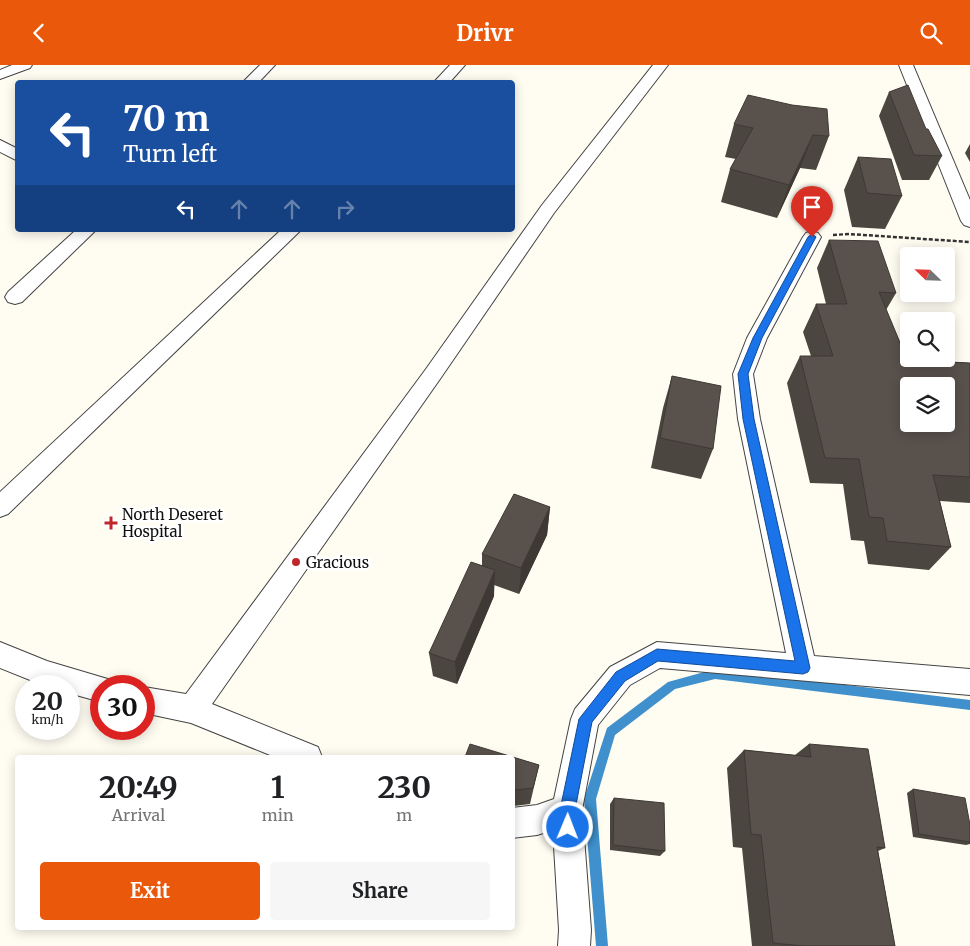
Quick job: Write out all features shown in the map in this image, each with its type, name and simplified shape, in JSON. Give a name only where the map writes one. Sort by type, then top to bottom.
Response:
[{"type":"street","points":[[0,75],[25,65]]},
{"type":"street","points":[[251,80],[268,65]]},
{"type":"street","points":[[443,80],[458,65]]},
{"type":"street","points":[[192,709],[433,374],[548,209],[661,65]]},
{"type":"street","points":[[906,65],[970,221]]},
{"type":"street","points":[[0,145],[15,153]]},
{"type":"street","points":[[15,297],[85,232]]},
{"type":"street","points":[[0,507],[290,232]]},
{"type":"street","points":[[803,668],[749,419],[743,374],[758,338],[812,237]]},
{"type":"street","points":[[0,655],[47,674],[90,686]]},
{"type":"street","points":[[574,946],[575,930],[567,810],[586,719],[620,676],[657,655],[970,682]]},
{"type":"street","points":[[155,702],[192,709],[303,755]]},
{"type":"street","points":[[515,823],[537,820],[567,810]]},
{"type":"path","points":[[812,237],[849,234],[970,242]]},
{"type":"building","points":[[908,85],[926,129],[928,129],[942,156],[914,155],[889,92]]},
{"type":"building","points":[[748,95],[792,105],[827,109],[829,136],[813,135],[789,185],[730,169],[753,128],[734,124]]},
{"type":"building","points":[[858,157],[891,159],[902,196],[867,193]]},
{"type":"building","points":[[829,240],[878,241],[896,293],[879,292],[900,343],[900,367],[955,367],[955,362],[970,363],[970,477],[933,475],[951,547],[887,541],[883,518],[869,517],[859,459],[825,458],[800,356],[833,356],[816,304],[847,304]]},
{"type":"building","points":[[672,376],[721,386],[713,449],[660,438]]},
{"type":"building","points":[[514,494],[550,507],[521,568],[482,554]]},
{"type":"building","points":[[471,562],[495,570],[455,662],[429,653]]},
{"type":"building","points":[[470,744],[506,755],[466,755]]},
{"type":"building","points":[[809,744],[868,749],[885,848],[877,847],[895,946],[803,946],[773,943],[761,835],[751,834],[744,750],[811,757]]},
{"type":"building","points":[[515,758],[539,765],[533,788],[516,790]]},
{"type":"building","points":[[913,789],[965,798],[970,825],[970,842],[919,834]]},
{"type":"building","points":[[614,798],[664,803],[665,851],[613,845]]},
{"type":"waterway","points":[[602,946],[590,799],[611,732],[672,685],[715,674],[970,705]]},
{"type":"place","name":"North Deseret Hospital","points":[[111,523]]},
{"type":"place","name":"Gracious","points":[[296,562]]},
{"type":"route","points":[[568,827],[567,810],[586,719],[620,676],[657,655],[803,668],[749,419],[743,374],[758,338],[812,237]]}]
